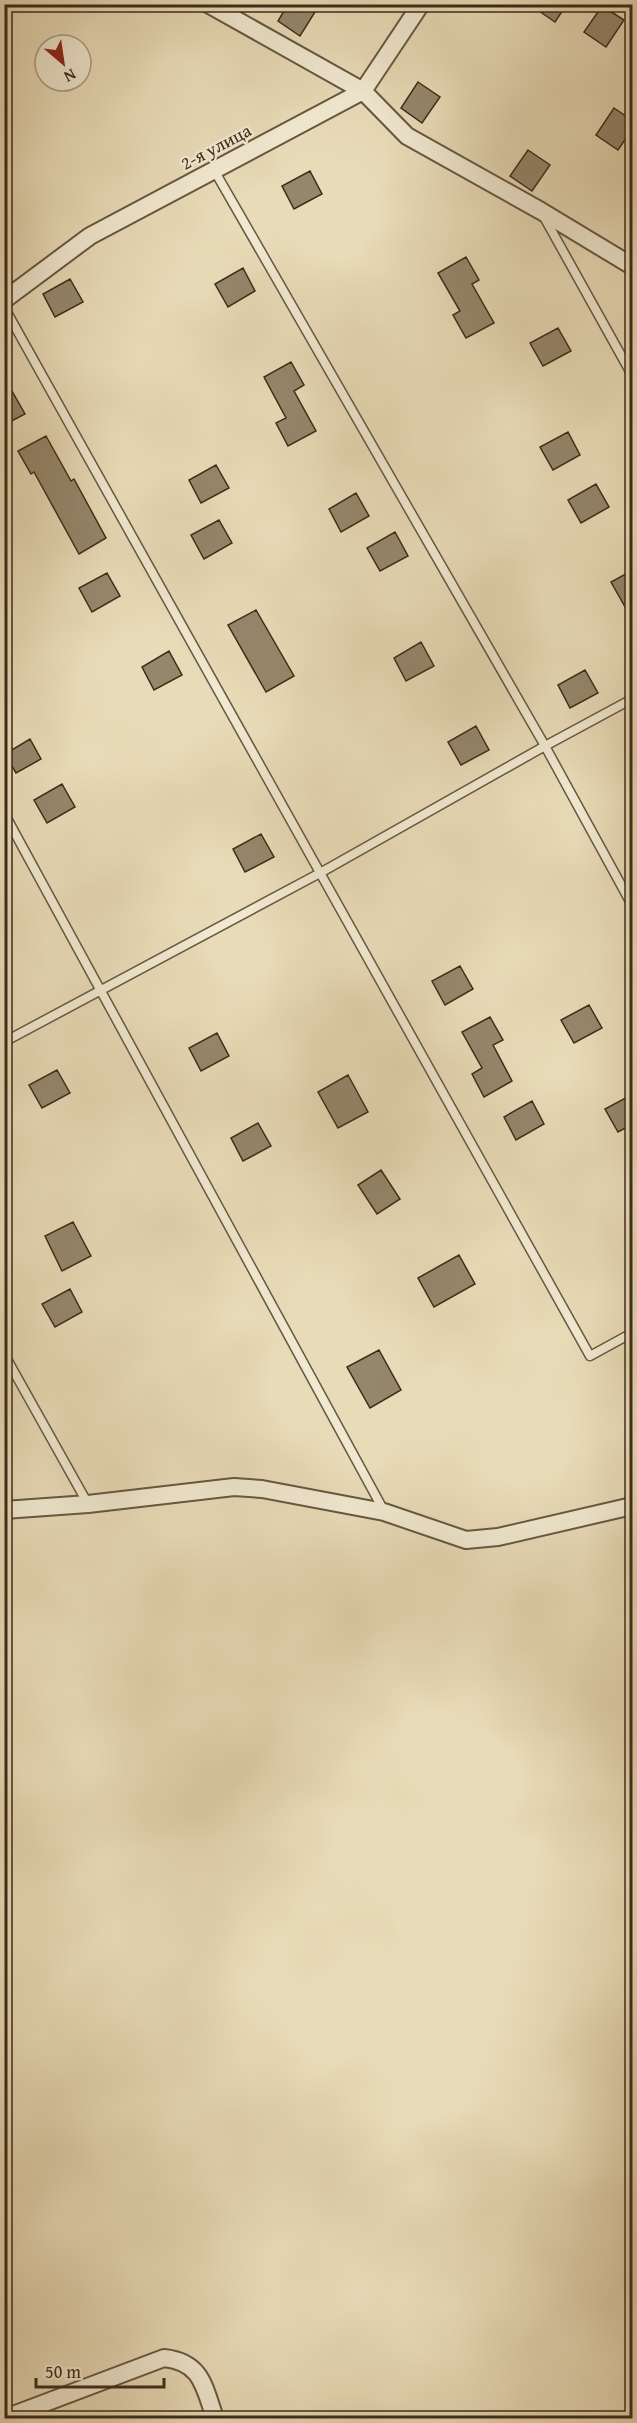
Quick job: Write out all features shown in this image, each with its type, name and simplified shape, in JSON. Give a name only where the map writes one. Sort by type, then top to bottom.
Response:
[{"type":"street","points":[[208,4],[363,91],[407,136],[541,211],[633,266]]},
{"type":"street","name":"2-я улица","points":[[4,300],[90,236],[363,91],[421,4]]},
{"type":"street","points":[[4,1510],[88,1504],[234,1487],[262,1489],[384,1512],[466,1539],[498,1537],[633,1506]]},
{"type":"street","points":[[5,2418],[164,2358],[179,2359],[193,2368],[200,2378],[215,2418]]},
{"type":"lane","points":[[214,170],[545,746],[633,905]]},
{"type":"lane","points":[[541,211],[633,375]]},
{"type":"lane","points":[[4,308],[590,1356],[633,1333]]},
{"type":"lane","points":[[4,1042],[320,873],[633,699]]},
{"type":"lane","points":[[4,813],[103,991],[384,1512]]},
{"type":"lane","points":[[4,1354],[88,1504]]},
{"type":"building","points":[[288,4],[320,4],[300,36],[278,21]]},
{"type":"building","points":[[529,4],[567,4],[555,22]]},
{"type":"building","points":[[602,6],[624,20],[606,47],[584,32]]},
{"type":"building","points":[[418,82],[440,97],[422,123],[401,108]]},
{"type":"building","points":[[614,108],[633,121],[633,128],[618,150],[596,135]]},
{"type":"building","points":[[528,150],[550,165],[532,191],[510,176]]},
{"type":"building","points":[[310,171],[322,194],[294,209],[282,186]]},
{"type":"building","points":[[466,257],[479,280],[472,284],[494,323],[466,338],[453,315],[460,311],[438,273]]},
{"type":"building","points":[[243,268],[255,291],[228,307],[215,284]]},
{"type":"building","points":[[70,279],[83,302],[55,317],[43,294]]},
{"type":"building","points":[[558,328],[571,351],[543,366],[530,343]]},
{"type":"building","points":[[291,362],[304,385],[294,391],[316,431],[288,446],[276,423],[286,418],[264,377]]},
{"type":"building","points":[[4,377],[25,414],[4,425]]},
{"type":"building","points":[[568,432],[580,455],[553,470],[540,447]]},
{"type":"building","points":[[46,436],[71,481],[74,479],[106,538],[79,554],[34,472],[31,474],[18,451]]},
{"type":"building","points":[[216,465],[229,488],[201,503],[189,480]]},
{"type":"building","points":[[596,484],[609,507],[581,523],[568,500]]},
{"type":"building","points":[[356,493],[369,516],[341,532],[329,509]]},
{"type":"building","points":[[219,520],[232,543],[204,559],[191,535]]},
{"type":"building","points":[[395,532],[408,556],[380,571],[367,548]]},
{"type":"building","points":[[633,570],[633,621],[611,582]]},
{"type":"building","points":[[107,573],[120,596],[92,612],[79,588]]},
{"type":"building","points":[[256,610],[294,676],[266,692],[228,625]]},
{"type":"building","points":[[421,642],[434,666],[406,681],[394,658]]},
{"type":"building","points":[[169,651],[182,675],[154,690],[142,667]]},
{"type":"building","points":[[585,670],[598,693],[570,708],[558,685]]},
{"type":"building","points":[[476,726],[489,750],[461,765],[448,742]]},
{"type":"building","points":[[30,739],[41,759],[16,773],[5,754]]},
{"type":"building","points":[[62,784],[75,807],[47,823],[34,800]]},
{"type":"building","points":[[261,834],[274,857],[245,872],[233,849]]},
{"type":"building","points":[[460,966],[473,989],[445,1005],[432,981]]},
{"type":"building","points":[[589,1005],[602,1028],[574,1043],[561,1020]]},
{"type":"building","points":[[490,1017],[503,1040],[493,1045],[512,1081],[484,1097],[472,1074],[482,1068],[462,1032]]},
{"type":"building","points":[[217,1033],[229,1056],[201,1071],[189,1048]]},
{"type":"building","points":[[57,1070],[70,1093],[42,1108],[29,1085]]},
{"type":"building","points":[[348,1075],[368,1112],[338,1128],[318,1092]]},
{"type":"building","points":[[633,1094],[633,1124],[618,1132],[605,1109]]},
{"type":"building","points":[[532,1101],[544,1124],[516,1140],[504,1117]]},
{"type":"building","points":[[258,1123],[271,1146],[243,1161],[231,1138]]},
{"type":"building","points":[[381,1170],[400,1199],[377,1214],[358,1185]]},
{"type":"building","points":[[73,1222],[91,1256],[62,1271],[45,1236]]},
{"type":"building","points":[[459,1255],[475,1284],[434,1307],[418,1278]]},
{"type":"building","points":[[70,1289],[82,1312],[55,1327],[42,1304]]},
{"type":"building","points":[[379,1350],[401,1390],[370,1408],[347,1367]]}]
